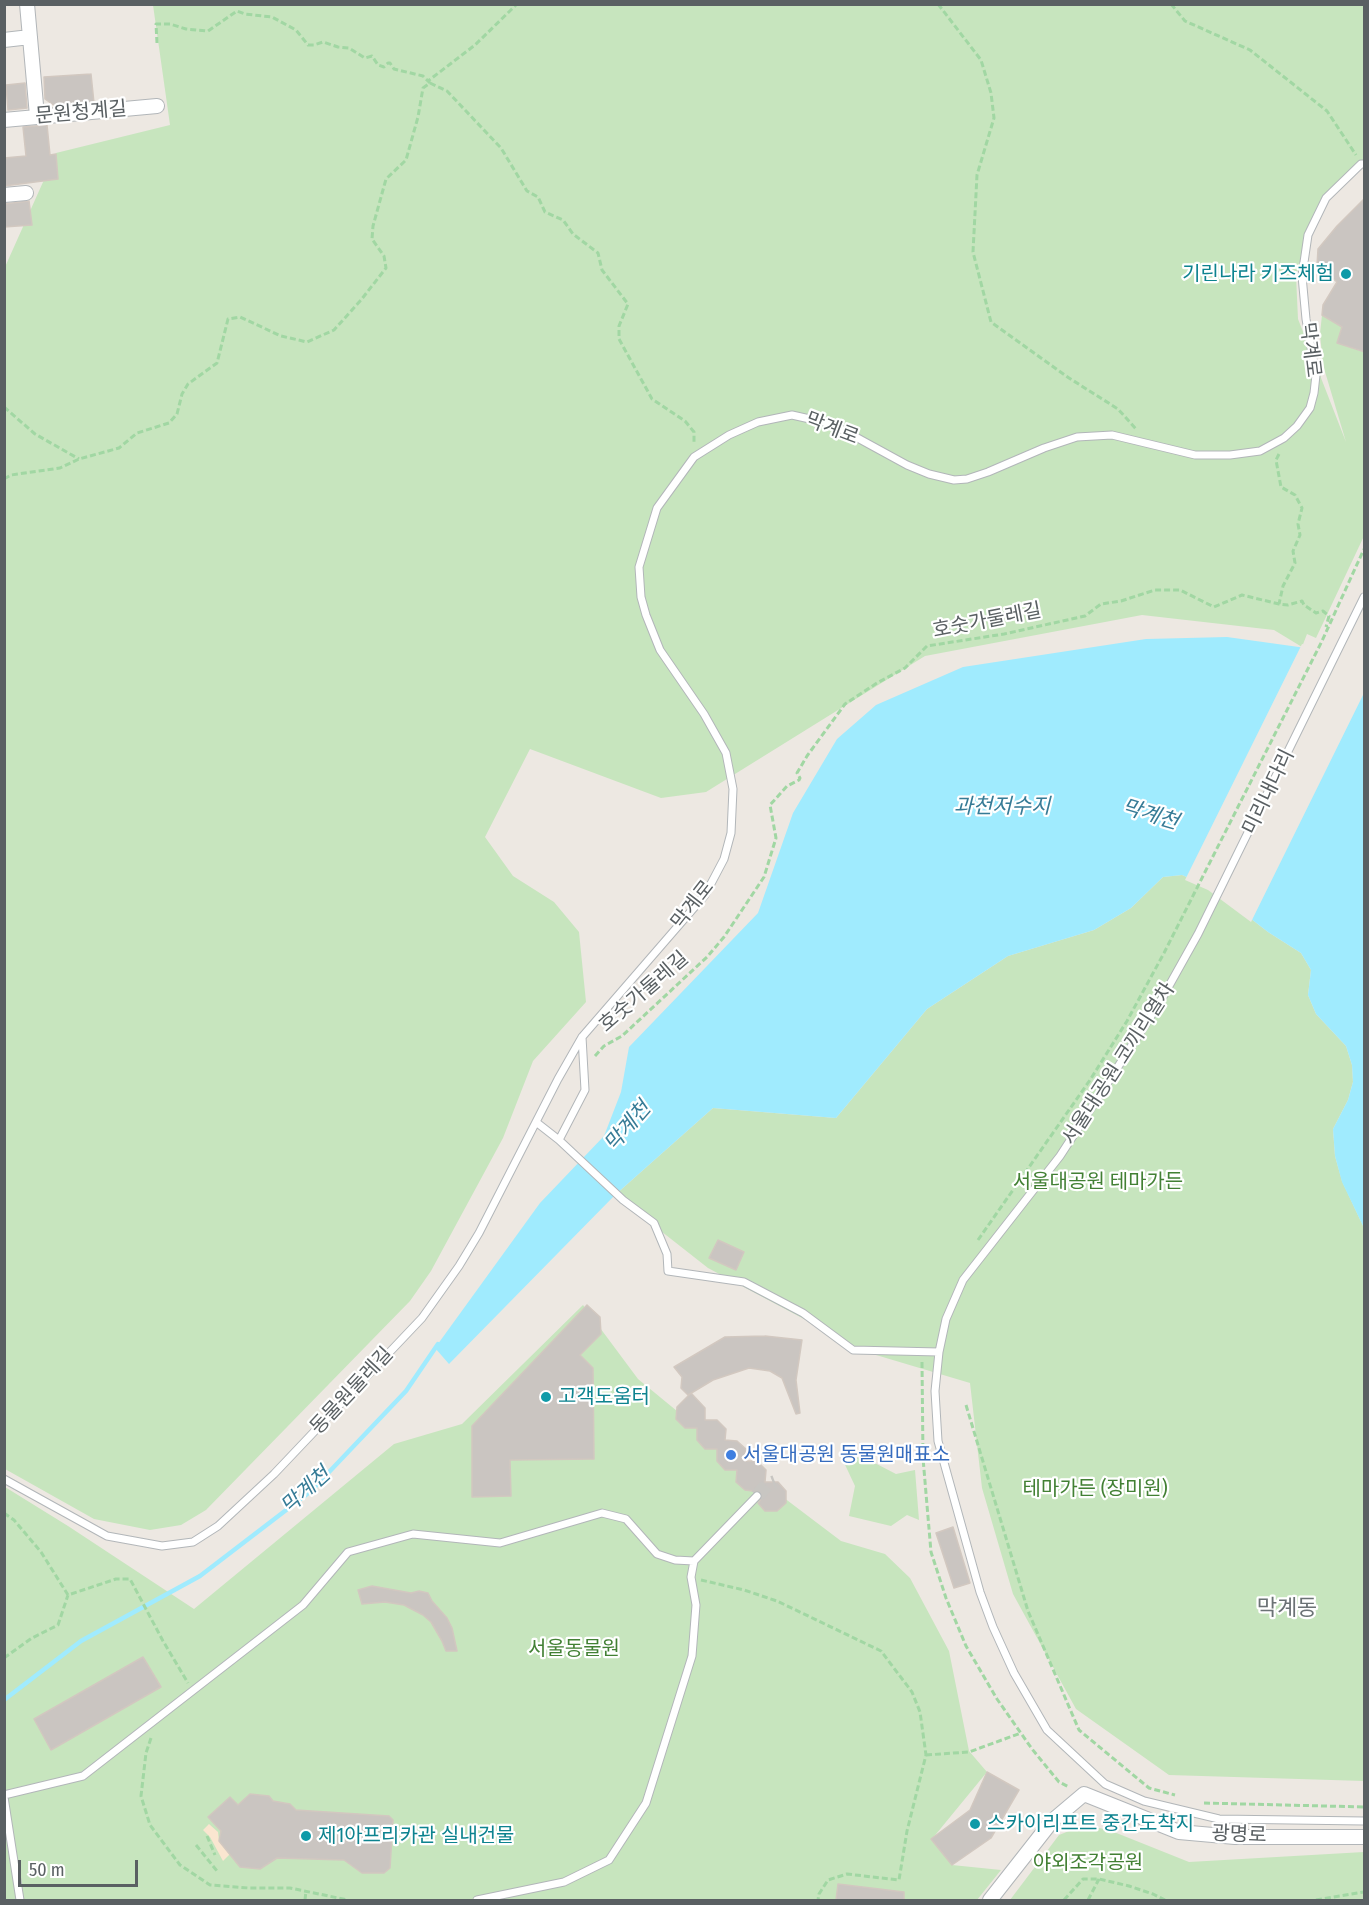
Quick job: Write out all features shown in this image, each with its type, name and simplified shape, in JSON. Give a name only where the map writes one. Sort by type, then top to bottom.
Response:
[{"type":"street","points":[[27,4],[37,116]]},
{"type":"street","points":[[4,40],[30,37]]},
{"type":"street","name":"문원청계길","points":[[4,120],[157,106]]},
{"type":"street","points":[[4,195],[26,193]]},
{"type":"street","points":[[990,1900],[1052,1821],[1084,1794]]},
{"type":"street","name":"광명로","points":[[1084,1794],[1179,1832],[1235,1837],[1365,1837]]},
{"type":"lane","name":"막계로","points":[[582,1037],[705,895],[724,859],[731,833],[733,789],[726,753],[704,714],[660,650],[641,597],[639,567],[657,508],[694,457],[729,435],[758,422],[792,415],[832,424],[907,465],[929,474],[954,480],[967,479],[988,472],[1044,448],[1077,437],[1112,435],[1195,455],[1260,451],[1285,437],[1298,426],[1310,408],[1316,375],[1306,319],[1302,276],[1308,235],[1326,198],[1363,164]]},
{"type":"lane","name":"미리내다리","points":[[1198,934],[1365,597]]},
{"type":"lane","name":"서울대공원 코끼리열차","points":[[1198,934],[1160,1002],[1060,1156],[963,1280],[946,1319],[939,1352],[934,1391],[938,1441],[980,1592],[1014,1673],[1047,1730],[1105,1784],[1144,1801],[1219,1818],[1365,1821]]},
{"type":"lane","points":[[559,1140],[585,1090],[582,1037]]},
{"type":"lane","name":"동물원둘레길","points":[[4,1479],[106,1536],[162,1546],[193,1542],[218,1526],[274,1474],[422,1318],[479,1233],[582,1037]]},
{"type":"lane","points":[[536,1122],[559,1140],[623,1200],[654,1223],[667,1254],[668,1271],[744,1282],[804,1313],[853,1350],[939,1352]]},
{"type":"lane","points":[[477,1900],[564,1882],[609,1860],[646,1803],[692,1656],[696,1605],[691,1577],[694,1561],[757,1496]]},
{"type":"lane","points":[[20,1900],[4,1796],[83,1776],[303,1605],[348,1552],[413,1534],[500,1543],[602,1514],[626,1519],[657,1554],[675,1560],[694,1561]]},
{"type":"path","points":[[4,479],[11,475],[60,468],[79,459],[119,447],[137,433],[169,423],[177,414],[182,394],[188,384],[217,363],[228,319],[240,316],[281,336],[307,342],[334,330],[362,300],[386,268],[384,256],[372,239],[373,226],[386,178],[406,160],[423,88],[475,45],[517,4]]},
{"type":"path","points":[[938,4],[981,60],[991,93],[994,118],[977,176],[973,252],[991,322],[1069,378],[1118,409],[1149,444]]},
{"type":"path","points":[[1171,4],[1185,21],[1250,50],[1327,111],[1363,164]]},
{"type":"path","points":[[157,43],[156,24],[170,24],[186,29],[208,31],[237,11],[272,17],[296,30],[308,45],[323,42],[349,48],[365,58],[372,57],[378,65],[384,67],[390,63],[394,69],[423,76],[429,82],[447,90],[501,148],[527,191],[538,197],[545,212],[563,220],[573,234],[598,253],[602,270],[628,304],[619,326],[619,339],[652,399],[684,421],[694,432],[694,457]]},
{"type":"path","points":[[4,407],[35,434],[79,459]]},
{"type":"path","points":[[1279,604],[1283,586],[1295,563],[1293,551],[1300,535],[1298,524],[1302,508],[1295,495],[1281,487],[1276,460],[1285,437]]},
{"type":"path","name":"미리내다리","points":[[974,1246],[1090,1080],[1127,1021],[1322,639],[1365,549]]},
{"type":"path","name":"호숫가둘레길","points":[[584,1068],[604,1046],[622,1036],[706,957],[747,905],[764,877],[776,838],[770,805],[787,786],[800,780],[797,773],[807,756],[845,704],[905,668],[927,646],[1004,634],[1085,616],[1101,604],[1121,601],[1155,590],[1180,590],[1214,607],[1242,595],[1279,604],[1302,602],[1316,613],[1323,611],[1329,616],[1322,639]]},
{"type":"path","points":[[922,1352],[923,1458],[931,1552],[946,1598],[966,1646],[997,1699],[1059,1782],[1084,1794]]},
{"type":"path","points":[[966,1406],[1028,1611],[1079,1730],[1149,1788],[1181,1797]]},
{"type":"path","points":[[4,1513],[14,1520],[41,1552],[68,1595]]},
{"type":"path","points":[[691,1577],[777,1601],[881,1651],[912,1692],[920,1712],[926,1755],[907,1831],[899,1880],[847,1874],[828,1880],[818,1900]]},
{"type":"path","points":[[68,1595],[116,1579],[130,1579],[192,1689]]},
{"type":"path","points":[[4,1658],[32,1638],[58,1624],[68,1595]]},
{"type":"path","points":[[158,1716],[146,1754],[141,1796],[150,1825],[180,1865],[210,1885],[290,1888],[348,1900]]},
{"type":"path","points":[[926,1755],[969,1752],[1021,1733]]},
{"type":"path","points":[[1203,1803],[1365,1807]]},
{"type":"path","points":[[207,1836],[215,1855]]},
{"type":"path","points":[[196,1845],[217,1870]]},
{"type":"path","points":[[1064,1900],[1083,1879],[1099,1879],[1129,1886],[1165,1900]]},
{"type":"path","points":[[1088,1900],[1099,1879]]},
{"type":"path","points":[[305,1900],[306,1891]]},
{"type":"path","points":[[1316,1900],[1365,1892]]},
{"type":"green space","points":[[153,5],[1364,5],[1364,163],[1326,198],[1309,230],[1296,276],[1298,319],[1346,442],[1323,365],[1320,334],[1322,315],[1342,327],[1337,343],[1364,352],[1364,536],[1316,638],[1307,634],[1302,647],[1274,630],[1142,615],[925,656],[706,792],[661,798],[530,749],[485,837],[513,876],[554,902],[579,932],[586,1002],[533,1061],[503,1138],[431,1271],[410,1301],[206,1510],[181,1525],[150,1530],[94,1519],[5,1469],[5,267],[56,153],[170,125]]},
{"type":"green space","name":"서울대공원 테마가든","points":[[1182,875],[1210,887],[1268,932],[1301,953],[1311,970],[1308,995],[1316,1014],[1346,1046],[1352,1065],[1353,1082],[1348,1100],[1333,1129],[1335,1156],[1342,1181],[1364,1228],[1364,1781],[1169,1775],[1076,1709],[1013,1594],[982,1488],[970,1383],[866,1352],[708,1268],[615,1195],[713,1108],[836,1118],[927,1009],[1008,956],[1094,930],[1131,908],[1163,877]]},
{"type":"green space","name":"서울동물원","points":[[583,1305],[638,1379],[767,1485],[841,1541],[885,1554],[910,1578],[949,1651],[969,1751],[987,1772],[932,1839],[952,1865],[1001,1870],[977,1900],[5,1900],[5,1487],[194,1609],[394,1444],[462,1424]]},
{"type":"green space","points":[[840,1454],[869,1460],[896,1474],[915,1470],[919,1520],[907,1515],[891,1526],[849,1516],[855,1486]]},
{"type":"green space","name":"야외조각공원","points":[[1084,1825],[1109,1830],[1189,1862],[1364,1852],[1364,1900],[1010,1900],[1059,1835]]},
{"type":"sand","points":[[209,1824],[218,1832],[219,1841],[230,1854],[223,1861],[210,1837],[203,1830]]},
{"type":"water","name":"과천저수지","points":[[1227,637],[1306,648],[1364,679],[1364,1228],[1342,1182],[1335,1156],[1333,1129],[1348,1100],[1353,1082],[1352,1065],[1346,1046],[1316,1014],[1308,995],[1311,970],[1301,953],[1268,932],[1210,887],[1182,875],[1163,877],[1131,908],[1094,930],[1008,956],[927,1009],[836,1118],[713,1108],[615,1195],[449,1364],[435,1348],[540,1203],[604,1136],[621,1092],[629,1047],[758,913],[793,813],[837,739],[876,705],[963,667],[1146,639]]},
{"type":"pier","points":[[1302,644],[1364,675],[1364,693],[1251,922],[1208,890],[1185,880]]},
{"type":"building","points":[[91,74],[94,103],[55,106],[45,99],[44,77]]},
{"type":"building","points":[[25,83],[27,108],[8,110],[6,85]]},
{"type":"building","points":[[47,125],[50,155],[56,154],[58,179],[4,186],[4,158],[26,156],[23,127]]},
{"type":"building","name":"기린나라 키즈체험","points":[[1365,198],[1365,352],[1337,343],[1342,327],[1322,315],[1323,305],[1337,282],[1317,266],[1318,249]]},
{"type":"building","points":[[29,201],[32,225],[4,227],[4,204]]},
{"type":"building","points":[[718,1240],[744,1252],[736,1270],[709,1258]]},
{"type":"building","name":"고객도움터","points":[[587,1305],[600,1317],[601,1334],[580,1355],[593,1368],[594,1459],[510,1460],[511,1496],[472,1497],[472,1426]]},
{"type":"building","points":[[765,1336],[802,1340],[796,1380],[800,1413],[796,1414],[782,1378],[770,1371],[749,1368],[713,1380],[688,1395],[681,1388],[682,1377],[674,1367],[725,1337]]},
{"type":"building","name":"서울대공원 동물원매표소","points":[[691,1393],[705,1408],[705,1420],[717,1420],[726,1429],[725,1440],[737,1441],[746,1449],[745,1461],[757,1461],[766,1470],[765,1482],[778,1482],[786,1491],[786,1503],[777,1511],[765,1511],[758,1503],[762,1498],[761,1492],[745,1490],[736,1482],[737,1470],[725,1470],[717,1461],[717,1449],[705,1449],[697,1440],[697,1428],[685,1428],[676,1419],[677,1407]]},
{"type":"building","points":[[953,1527],[970,1583],[954,1588],[936,1533]]},
{"type":"building","points":[[372,1586],[411,1593],[419,1591],[428,1593],[452,1628],[457,1651],[446,1651],[431,1622],[404,1605],[385,1602],[362,1604],[358,1590]]},
{"type":"building","points":[[143,1657],[161,1687],[51,1750],[34,1719]]},
{"type":"building","name":"스카이리프트 중간도착지","points":[[987,1772],[1019,1790],[991,1838],[952,1865],[931,1839],[970,1810]]},
{"type":"building","name":"제1아프리카관 실내건물","points":[[250,1794],[269,1796],[273,1801],[290,1804],[296,1810],[389,1816],[393,1820],[390,1868],[384,1873],[362,1873],[344,1860],[277,1858],[260,1869],[240,1867],[219,1841],[221,1831],[208,1817],[230,1797],[238,1805]]},
{"type":"building","points":[[838,1884],[904,1892],[904,1900],[836,1900]]},
{"type":"waterway","name":"막계천","points":[[4,1700],[81,1641],[200,1576],[311,1491],[406,1391],[438,1344]]},
{"type":"tunnel","points":[[757,1496],[767,1485],[775,1482]]},
{"type":"place","name":"기린나라 키즈체험","points":[[1346,274]]},
{"type":"place","name":"고객도움터","points":[[546,1397]]},
{"type":"place","name":"서울대공원 동물원매표소","points":[[731,1455]]},
{"type":"place","name":"스카이리프트 중간도착지","points":[[975,1824]]},
{"type":"place","name":"제1아프리카관 실내건물","points":[[306,1836]]},
{"type":"district","name":"막계동","points":[[1287,1609]]},
{"type":"park label","name":"테마가든 (장미원)","points":[[1095,1489]]}]
